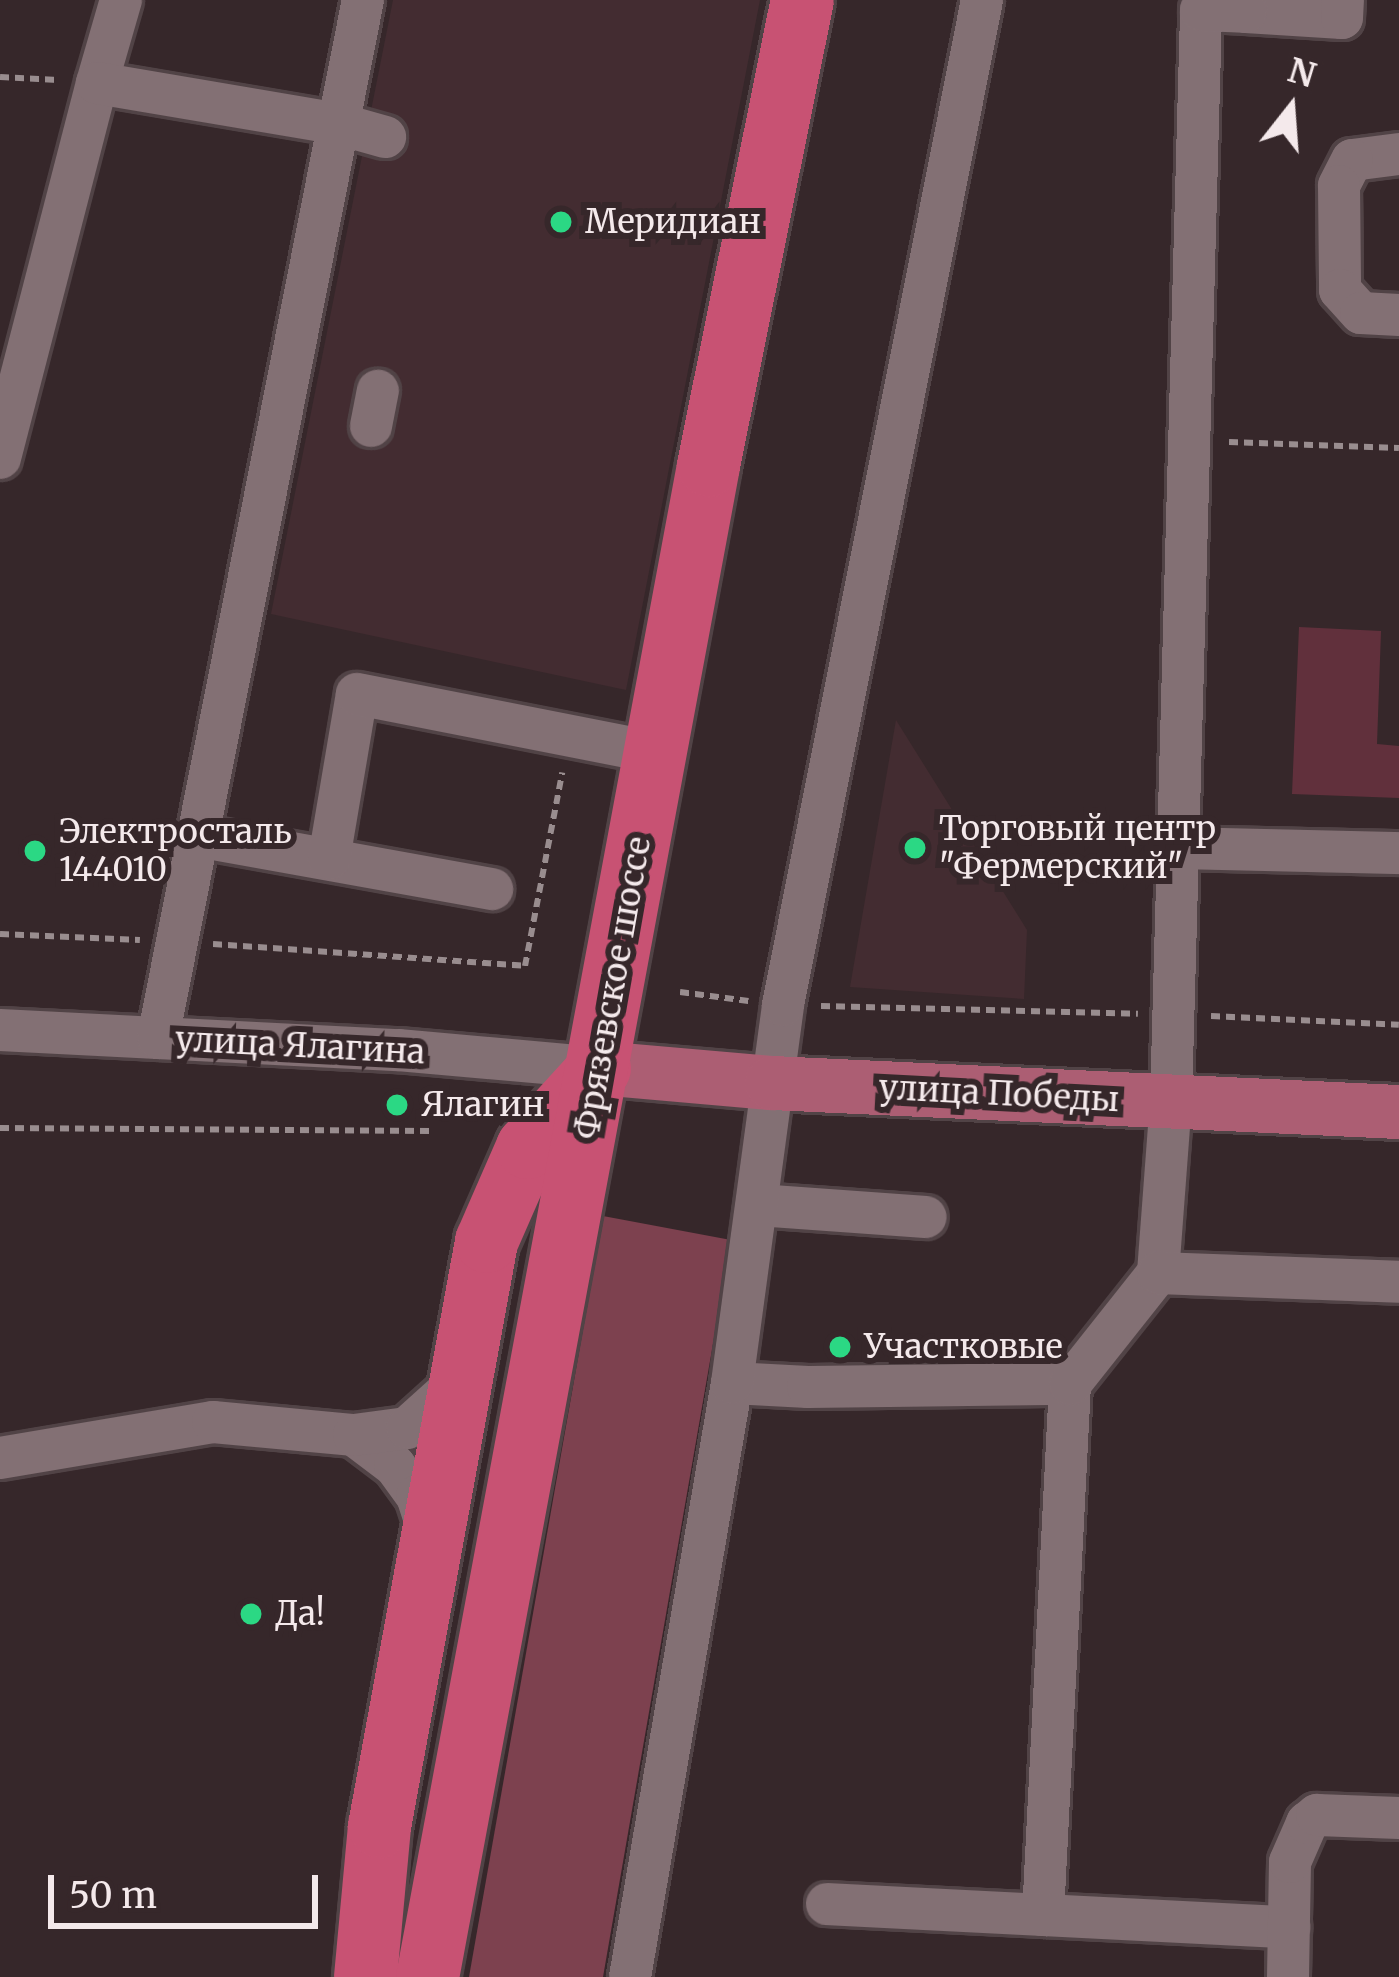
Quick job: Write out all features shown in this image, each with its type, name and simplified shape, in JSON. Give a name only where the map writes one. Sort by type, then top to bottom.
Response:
[{"type":"highway","name":"Фрязевское шоссе","points":[[427,1977],[655,752],[802,0]]},
{"type":"highway","points":[[365,1977],[379,1826],[486,1241],[527,1147],[599,1068]]},
{"type":"main road","name":"улица Победы","points":[[599,1068],[772,1083],[1399,1112]]},
{"type":"street","points":[[0,458],[121,0]]},
{"type":"street","points":[[158,1038],[363,0]]},
{"type":"street","points":[[630,1977],[732,1382],[783,1005],[982,0]]},
{"type":"street","points":[[1043,1915],[1070,1384],[1158,1273],[1171,1102],[1201,10],[1242,6],[1342,18],[1342,0]]},
{"type":"street","points":[[97,83],[339,124],[385,137]]},
{"type":"street","points":[[1399,154],[1352,160],[1339,185],[1340,290],[1361,313],[1399,315]]},
{"type":"street","points":[[329,859],[357,694],[655,752]]},
{"type":"street","points":[[197,836],[492,889]]},
{"type":"street","points":[[1178,848],[1399,853]]},
{"type":"street","name":"улица Ялагина","points":[[0,1030],[398,1050],[599,1068]]},
{"type":"street","points":[[758,1205],[926,1217]]},
{"type":"street","points":[[1158,1273],[1399,1282]]},
{"type":"street","points":[[732,1382],[808,1388],[1070,1384]]},
{"type":"street","points":[[0,1458],[213,1422],[354,1435],[407,1428],[457,1383]]},
{"type":"street","points":[[354,1435],[394,1466],[417,1496],[431,1538]]},
{"type":"street","points":[[1288,1977],[1290,1862],[1307,1823],[1317,1815],[1399,1818]]},
{"type":"street","points":[[826,1904],[1289,1927]]},
{"type":"path","points":[[0,76],[97,83]]},
{"type":"path","points":[[1189,440],[1399,448]]},
{"type":"path","points":[[0,934],[525,966],[569,737]]},
{"type":"path","points":[[680,992],[783,1005],[1399,1025]]},
{"type":"path","points":[[0,1128],[431,1131]]},
{"type":"shaded area","points":[[393,0],[760,0],[626,690],[271,614]]},
{"type":"shaded area","points":[[1299,627],[1381,631],[1377,744],[1399,746],[1399,798],[1292,794]]},
{"type":"shaded area","points":[[896,720],[1027,930],[1024,999],[850,987]]},
{"type":"shaded area","points":[[603,1216],[731,1240],[603,1977],[469,1977]]},
{"type":"place","name":"Меридиан","points":[[561,222]]},
{"type":"place","name":"Торговый центр \"Фермерский\"","points":[[915,848]]},
{"type":"place","name":"Электросталь 144010","points":[[35,851]]},
{"type":"place","name":"Ялагин","points":[[397,1105]]},
{"type":"place","name":"Участковые","points":[[840,1347]]},
{"type":"place","name":"Да!","points":[[251,1614]]}]
